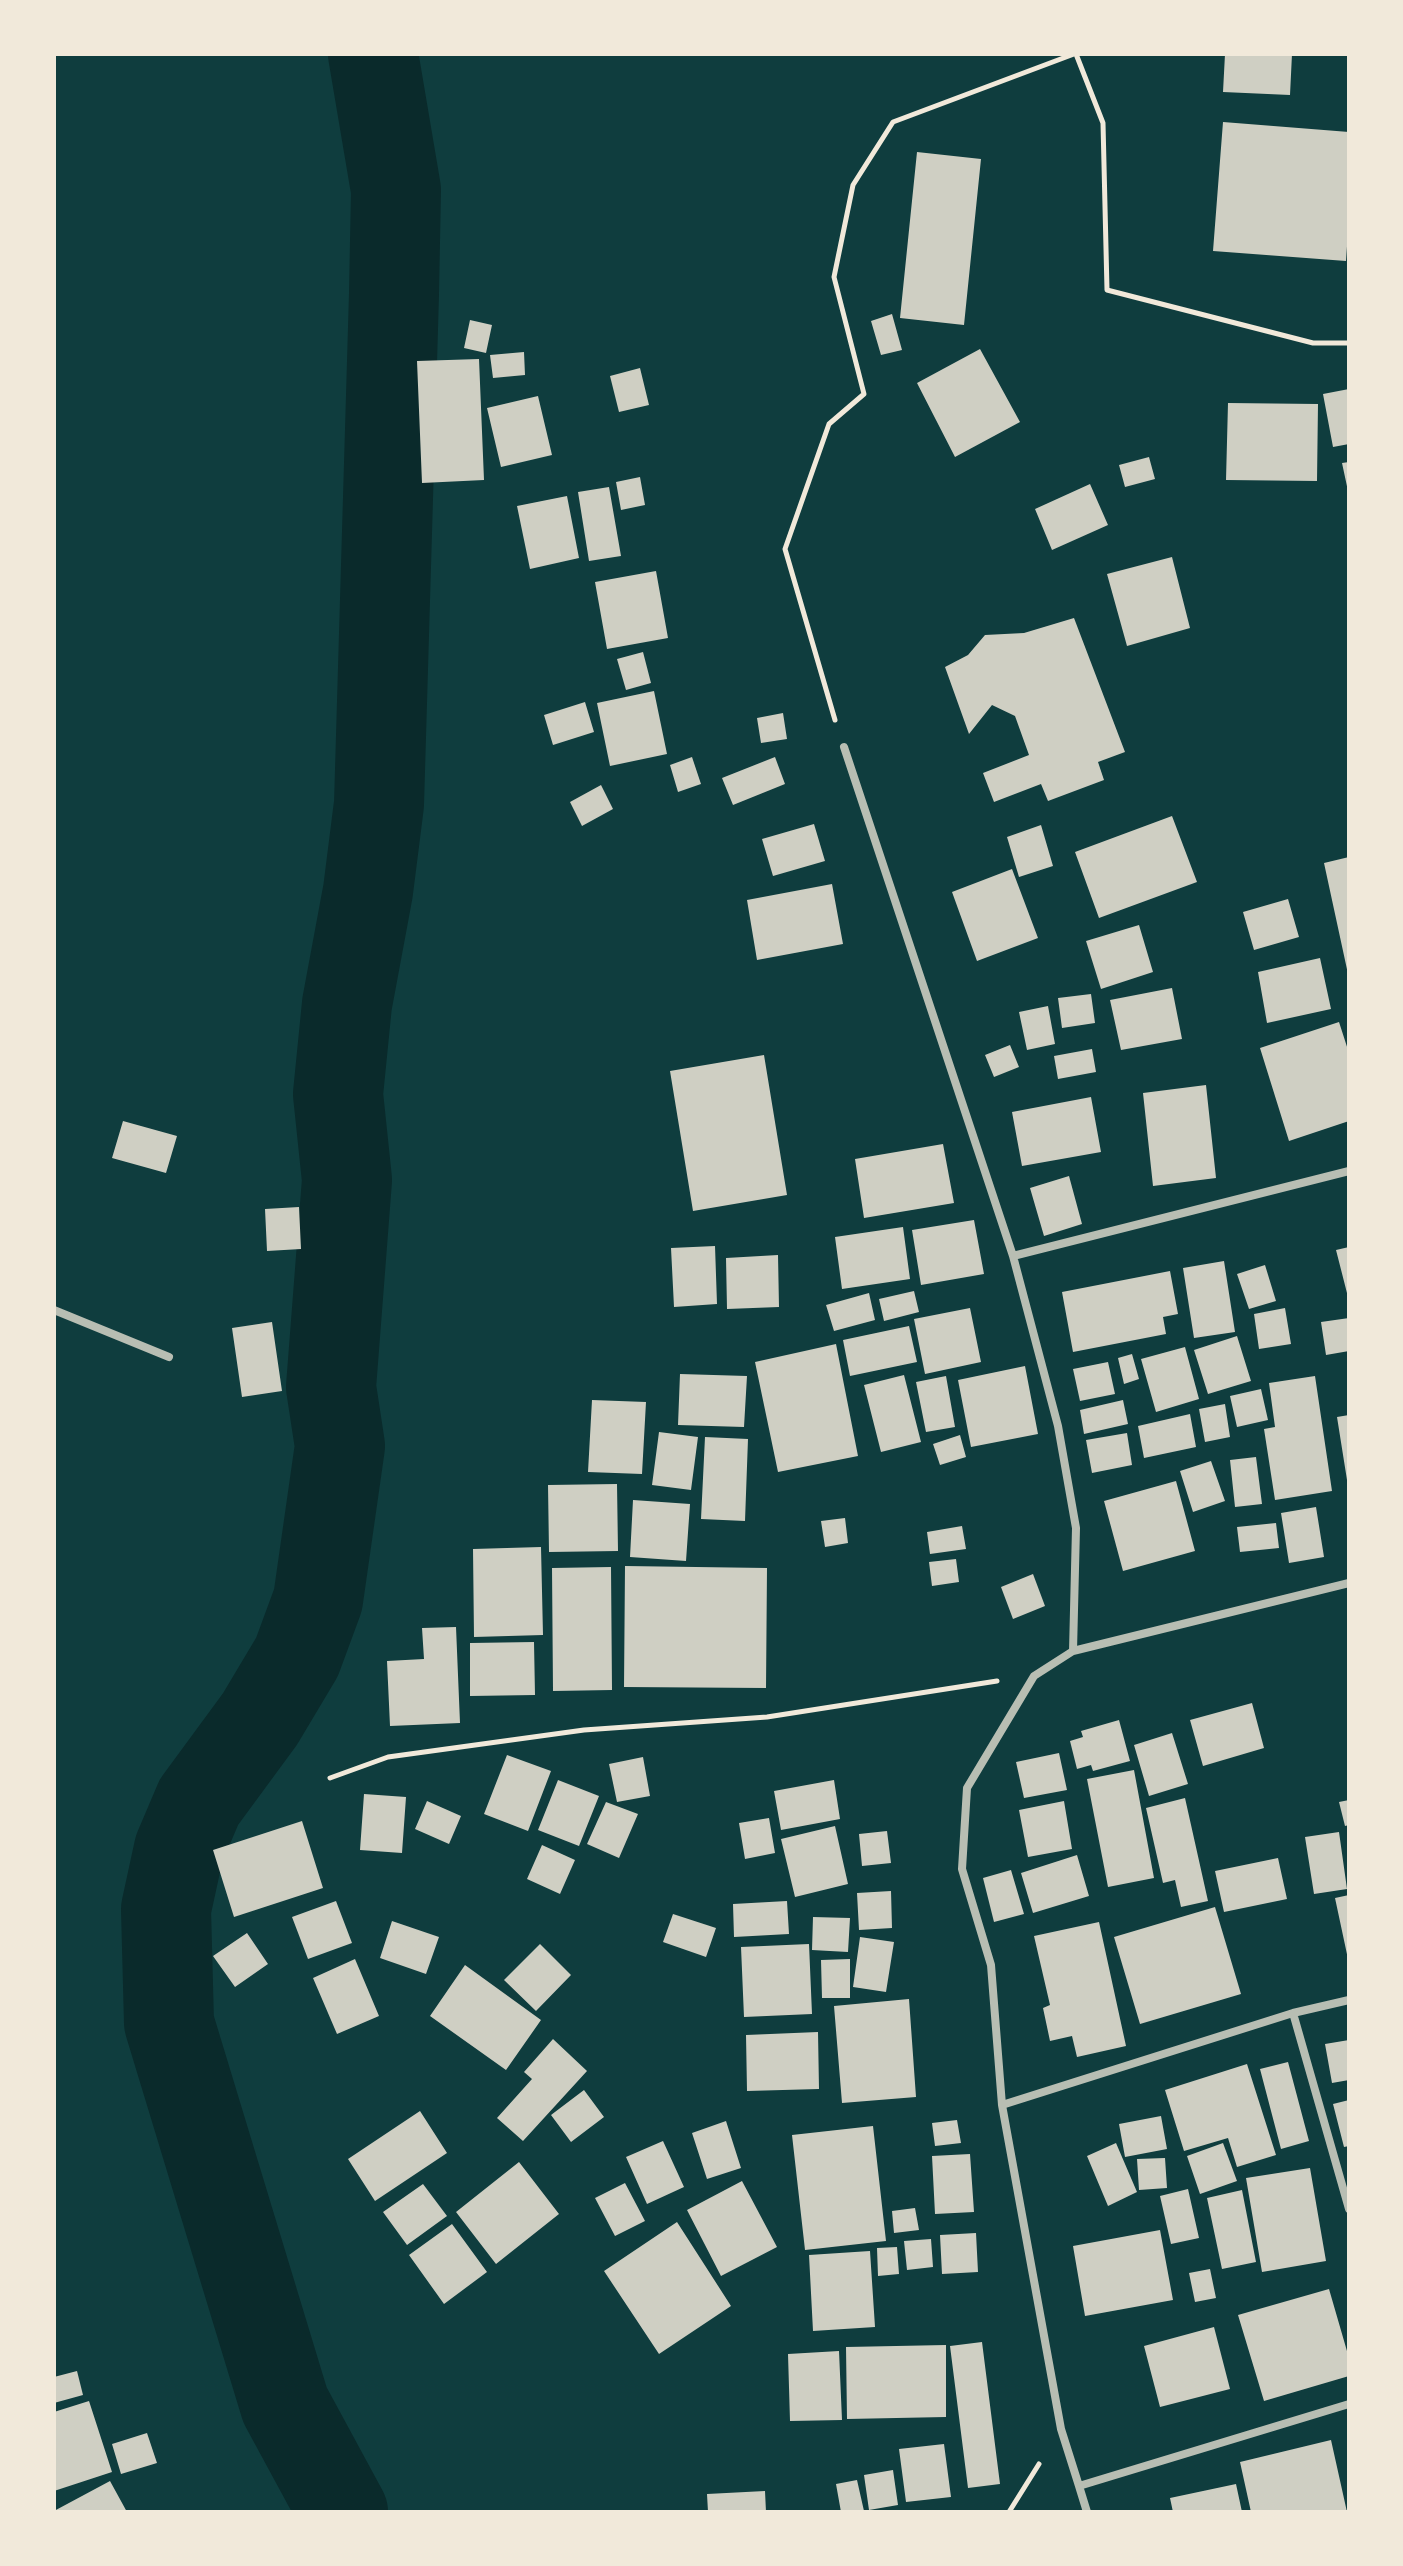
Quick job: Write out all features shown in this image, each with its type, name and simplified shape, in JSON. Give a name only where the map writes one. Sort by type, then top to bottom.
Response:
[{"type":"street","points":[[844,747],[1013,1256],[1058,1426],[1076,1528],[1073,1651]]},
{"type":"street","points":[[1013,1256],[1349,1171]]},
{"type":"street","points":[[54,1310],[169,1357]]},
{"type":"street","points":[[1087,2512],[1061,2429],[1002,2105],[991,1965],[962,1869],[967,1788],[1034,1676],[1073,1651],[1349,1583]]},
{"type":"street","points":[[1002,2105],[1293,2013],[1349,2000]]},
{"type":"street","points":[[1293,2013],[1349,2209]]},
{"type":"street","points":[[1079,2486],[1349,2404]]},
{"type":"path","points":[[844,747],[785,549],[829,424],[864,394],[834,277],[853,185],[893,122],[1075,54],[1103,123],[1107,290],[1313,343],[1349,343]]},
{"type":"path","points":[[330,1778],[388,1757],[584,1730],[767,1717],[1034,1676]]},
{"type":"path","points":[[1009,2512],[1061,2429]]},
{"type":"building","points":[[1225,54],[1292,54],[1290,95],[1223,92]]},
{"type":"building","points":[[1223,122],[1349,132],[1346,261],[1213,251]]},
{"type":"building","points":[[917,152],[981,159],[964,325],[900,318]]},
{"type":"building","points":[[892,314],[902,350],[881,355],[871,321]]},
{"type":"building","points":[[470,320],[492,325],[486,353],[464,348]]},
{"type":"building","points":[[980,349],[1020,422],[955,457],[917,383]]},
{"type":"building","points":[[524,352],[525,375],[493,378],[490,355]]},
{"type":"building","points":[[479,359],[484,480],[422,483],[417,361]]},
{"type":"building","points":[[640,368],[649,405],[619,412],[610,376]]},
{"type":"building","points":[[1349,389],[1349,444],[1333,447],[1323,394]]},
{"type":"building","points":[[538,396],[552,455],[501,467],[487,408]]},
{"type":"building","points":[[1228,403],[1318,404],[1317,481],[1226,480]]},
{"type":"building","points":[[1149,457],[1155,479],[1125,487],[1119,465]]},
{"type":"building","points":[[1349,462],[1349,490],[1348,491],[1342,463]]},
{"type":"building","points":[[640,477],[645,505],[621,510],[616,482]]},
{"type":"building","points":[[1090,484],[1108,525],[1052,550],[1035,509]]},
{"type":"building","points":[[609,487],[621,556],[589,561],[578,492]]},
{"type":"building","points":[[567,496],[579,558],[530,569],[517,506]]},
{"type":"building","points":[[1172,557],[1190,628],[1127,646],[1107,574]]},
{"type":"building","points":[[656,571],[668,638],[607,649],[595,582]]},
{"type":"building","points":[[1074,618],[1125,752],[1098,762],[1104,780],[1048,801],[1041,784],[994,802],[983,773],[1029,755],[1015,716],[992,705],[969,734],[945,667],[968,655],[985,635],[1024,633]]},
{"type":"building","points":[[643,652],[651,683],[626,690],[617,659]]},
{"type":"building","points":[[654,691],[667,754],[610,766],[597,703]]},
{"type":"building","points":[[585,702],[594,732],[553,745],[544,715]]},
{"type":"building","points":[[783,713],[787,739],[761,743],[757,718]]},
{"type":"building","points":[[692,757],[701,784],[678,792],[670,765]]},
{"type":"building","points":[[775,757],[785,784],[733,805],[722,778]]},
{"type":"building","points":[[601,785],[613,809],[582,826],[570,802]]},
{"type":"building","points":[[1172,816],[1197,882],[1099,918],[1075,852]]},
{"type":"building","points":[[814,824],[825,861],[773,876],[762,839]]},
{"type":"building","points":[[1041,825],[1053,866],[1019,877],[1007,837]]},
{"type":"building","points":[[1349,857],[1349,974],[1348,974],[1324,863]]},
{"type":"building","points":[[1012,869],[1038,938],[977,961],[952,892]]},
{"type":"building","points":[[832,884],[843,944],[757,960],[747,900]]},
{"type":"building","points":[[1288,899],[1299,937],[1254,950],[1243,912]]},
{"type":"building","points":[[1139,925],[1153,972],[1101,989],[1086,941]]},
{"type":"building","points":[[1320,958],[1331,1009],[1267,1023],[1258,972]]},
{"type":"building","points":[[1172,988],[1182,1039],[1121,1050],[1110,1000]]},
{"type":"building","points":[[1091,994],[1095,1023],[1062,1028],[1058,998]]},
{"type":"building","points":[[1048,1006],[1055,1044],[1027,1050],[1019,1012]]},
{"type":"building","points":[[1339,1022],[1349,1053],[1349,1121],[1289,1141],[1260,1048]]},
{"type":"building","points":[[1010,1045],[1019,1067],[994,1077],[985,1055]]},
{"type":"building","points":[[1092,1049],[1096,1072],[1058,1079],[1054,1056]]},
{"type":"building","points":[[764,1055],[787,1195],[693,1211],[670,1071]]},
{"type":"building","points":[[1206,1085],[1216,1178],[1153,1186],[1143,1093]]},
{"type":"building","points":[[1091,1097],[1101,1152],[1022,1166],[1012,1112]]},
{"type":"building","points":[[123,1121],[177,1136],[166,1173],[112,1158]]},
{"type":"building","points":[[943,1144],[954,1203],[864,1218],[855,1159]]},
{"type":"building","points":[[1069,1176],[1082,1224],[1044,1236],[1030,1188]]},
{"type":"building","points":[[299,1207],[301,1249],[267,1251],[265,1209]]},
{"type":"building","points":[[974,1220],[984,1274],[921,1285],[912,1230]]},
{"type":"building","points":[[903,1227],[910,1279],[842,1289],[835,1237]]},
{"type":"building","points":[[715,1246],[717,1304],[674,1307],[671,1248]]},
{"type":"building","points":[[1349,1247],[1349,1297],[1348,1297],[1336,1250]]},
{"type":"building","points":[[778,1255],[779,1307],[727,1309],[726,1258]]},
{"type":"building","points":[[1224,1261],[1235,1332],[1194,1338],[1183,1268]]},
{"type":"building","points":[[1265,1265],[1276,1301],[1249,1309],[1237,1274]]},
{"type":"building","points":[[1170,1271],[1178,1314],[1163,1317],[1166,1334],[1073,1352],[1062,1292]]},
{"type":"building","points":[[914,1291],[919,1312],[884,1321],[879,1299]]},
{"type":"building","points":[[869,1293],[875,1320],[834,1331],[826,1305]]},
{"type":"building","points":[[970,1308],[981,1362],[925,1374],[914,1319]]},
{"type":"building","points":[[1285,1308],[1291,1344],[1259,1349],[1254,1314]]},
{"type":"building","points":[[1349,1318],[1349,1351],[1326,1355],[1321,1322]]},
{"type":"building","points":[[272,1322],[282,1391],[242,1397],[232,1328]]},
{"type":"building","points":[[909,1326],[917,1362],[850,1376],[843,1340]]},
{"type":"building","points":[[1237,1336],[1251,1381],[1208,1394],[1194,1350]]},
{"type":"building","points":[[836,1344],[858,1456],[778,1472],[755,1362]]},
{"type":"building","points":[[1185,1347],[1199,1399],[1156,1412],[1141,1359]]},
{"type":"building","points":[[1132,1354],[1139,1379],[1124,1384],[1118,1358]]},
{"type":"building","points":[[1108,1362],[1115,1394],[1080,1401],[1073,1369]]},
{"type":"building","points":[[1025,1366],[1038,1434],[971,1447],[958,1380]]},
{"type":"building","points":[[680,1374],[747,1376],[744,1427],[678,1425]]},
{"type":"building","points":[[904,1375],[921,1442],[881,1452],[864,1385]]},
{"type":"building","points":[[946,1376],[955,1427],[926,1432],[916,1382]]},
{"type":"building","points":[[1315,1376],[1332,1491],[1275,1500],[1264,1429],[1275,1427],[1269,1383]]},
{"type":"building","points":[[1261,1389],[1268,1420],[1237,1427],[1230,1396]]},
{"type":"building","points":[[592,1400],[646,1402],[642,1474],[588,1472]]},
{"type":"building","points":[[1123,1400],[1128,1424],[1084,1434],[1080,1410]]},
{"type":"building","points":[[1225,1404],[1230,1437],[1205,1442],[1199,1409]]},
{"type":"building","points":[[1190,1414],[1196,1447],[1144,1458],[1138,1426]]},
{"type":"building","points":[[1349,1415],[1349,1479],[1347,1480],[1337,1417]]},
{"type":"building","points":[[659,1432],[698,1437],[691,1490],[652,1485]]},
{"type":"building","points":[[1127,1433],[1132,1465],[1092,1473],[1086,1440]]},
{"type":"building","points":[[960,1435],[966,1457],[940,1465],[933,1444]]},
{"type":"building","points":[[705,1437],[748,1439],[745,1521],[701,1519]]},
{"type":"building","points":[[1256,1457],[1262,1504],[1235,1507],[1230,1460]]},
{"type":"building","points":[[1211,1461],[1225,1501],[1193,1512],[1180,1471]]},
{"type":"building","points":[[1176,1481],[1195,1551],[1123,1571],[1104,1501]]},
{"type":"building","points":[[617,1484],[618,1551],[549,1552],[548,1485]]},
{"type":"building","points":[[633,1500],[690,1504],[686,1561],[630,1557]]},
{"type":"building","points":[[1316,1507],[1324,1557],[1289,1563],[1281,1513]]},
{"type":"building","points":[[845,1518],[848,1543],[825,1547],[821,1521]]},
{"type":"building","points":[[1276,1523],[1279,1548],[1240,1552],[1237,1527]]},
{"type":"building","points":[[962,1526],[966,1549],[930,1554],[927,1532]]},
{"type":"building","points":[[541,1547],[543,1635],[474,1637],[473,1549]]},
{"type":"building","points":[[956,1559],[959,1582],[932,1586],[929,1562]]},
{"type":"building","points":[[625,1566],[767,1568],[766,1688],[624,1687]]},
{"type":"building","points":[[611,1567],[612,1690],[553,1691],[552,1568]]},
{"type":"building","points":[[1033,1574],[1045,1606],[1013,1619],[1001,1587]]},
{"type":"building","points":[[456,1627],[460,1723],[390,1726],[387,1661],[424,1659],[422,1628]]},
{"type":"building","points":[[534,1642],[535,1695],[470,1696],[470,1643]]},
{"type":"building","points":[[1252,1703],[1264,1748],[1203,1766],[1190,1720]]},
{"type":"building","points":[[1119,1720],[1130,1761],[1093,1771],[1091,1765],[1077,1769],[1070,1741],[1083,1737],[1081,1731]]},
{"type":"building","points":[[1172,1733],[1188,1784],[1149,1796],[1134,1745]]},
{"type":"building","points":[[1059,1753],[1067,1790],[1024,1798],[1016,1762]]},
{"type":"building","points":[[507,1755],[551,1771],[528,1831],[484,1814]]},
{"type":"building","points":[[643,1757],[650,1796],[617,1802],[609,1764]]},
{"type":"building","points":[[1134,1770],[1154,1878],[1108,1887],[1087,1779]]},
{"type":"building","points":[[558,1780],[599,1796],[579,1846],[538,1830]]},
{"type":"building","points":[[834,1780],[840,1819],[781,1830],[774,1791]]},
{"type":"building","points":[[364,1794],[406,1797],[402,1853],[360,1850]]},
{"type":"building","points":[[1185,1798],[1208,1901],[1181,1907],[1175,1880],[1163,1883],[1146,1808]]},
{"type":"building","points":[[1349,1800],[1349,1825],[1345,1826],[1339,1802]]},
{"type":"building","points":[[427,1801],[461,1816],[449,1844],[415,1829]]},
{"type":"building","points":[[1064,1801],[1072,1849],[1028,1857],[1019,1810]]},
{"type":"building","points":[[606,1802],[638,1814],[619,1858],[587,1844]]},
{"type":"building","points":[[769,1818],[775,1853],[745,1859],[739,1823]]},
{"type":"building","points":[[302,1821],[323,1888],[234,1917],[213,1850]]},
{"type":"building","points":[[835,1826],[848,1884],[795,1897],[781,1839]]},
{"type":"building","points":[[887,1831],[891,1863],[862,1866],[859,1834]]},
{"type":"building","points":[[1339,1832],[1347,1889],[1314,1894],[1305,1837]]},
{"type":"building","points":[[542,1845],[575,1860],[560,1894],[527,1879]]},
{"type":"building","points":[[1077,1855],[1089,1896],[1033,1913],[1021,1873]]},
{"type":"building","points":[[1278,1858],[1287,1899],[1224,1912],[1215,1871]]},
{"type":"building","points":[[1011,1870],[1024,1914],[994,1922],[983,1878]]},
{"type":"building","points":[[891,1891],[892,1928],[859,1930],[857,1893]]},
{"type":"building","points":[[1349,1895],[1349,1958],[1348,1959],[1335,1898]]},
{"type":"building","points":[[336,1901],[352,1943],[308,1959],[292,1917]]},
{"type":"building","points":[[787,1901],[789,1934],[734,1937],[733,1904]]},
{"type":"building","points":[[1215,1907],[1241,1994],[1140,2024],[1114,1937]]},
{"type":"building","points":[[673,1914],[716,1928],[706,1957],[663,1942]]},
{"type":"building","points":[[813,1917],[850,1918],[848,1952],[812,1950]]},
{"type":"building","points":[[392,1921],[439,1937],[426,1974],[380,1958]]},
{"type":"building","points":[[1099,1922],[1126,2046],[1077,2057],[1072,2036],[1050,2041],[1043,2008],[1050,2005],[1034,1936]]},
{"type":"building","points":[[247,1933],[268,1964],[235,1987],[213,1956]]},
{"type":"building","points":[[860,1937],[894,1942],[886,1992],[853,1987]]},
{"type":"building","points":[[540,1944],[571,1975],[536,2011],[504,1980]]},
{"type":"building","points":[[809,1944],[812,2014],[744,2017],[741,1947]]},
{"type":"building","points":[[355,1959],[379,2016],[337,2034],[313,1978]]},
{"type":"building","points":[[850,1959],[850,1998],[822,1998],[821,1960]]},
{"type":"building","points":[[465,1965],[541,2020],[506,2070],[430,2016]]},
{"type":"building","points":[[909,1999],[916,2097],[842,2103],[834,2006]]},
{"type":"building","points":[[818,2032],[819,2089],[747,2091],[746,2035]]},
{"type":"building","points":[[553,2039],[587,2071],[523,2141],[497,2118],[532,2079],[524,2072]]},
{"type":"building","points":[[1349,2040],[1349,2080],[1332,2083],[1325,2044]]},
{"type":"building","points":[[1288,2062],[1309,2141],[1281,2149],[1260,2069]]},
{"type":"building","points":[[1247,2064],[1276,2155],[1237,2167],[1228,2138],[1184,2151],[1165,2090]]},
{"type":"building","points":[[584,2090],[604,2117],[571,2142],[551,2115]]},
{"type":"building","points":[[1349,2100],[1349,2146],[1344,2147],[1333,2104]]},
{"type":"building","points":[[420,2111],[447,2153],[375,2201],[348,2159]]},
{"type":"building","points":[[1161,2116],[1167,2149],[1125,2157],[1119,2124]]},
{"type":"building","points":[[957,2120],[961,2143],[935,2146],[932,2123]]},
{"type":"building","points":[[726,2121],[741,2168],[707,2179],[692,2133]]},
{"type":"building","points":[[873,2126],[886,2241],[805,2250],[792,2135]]},
{"type":"building","points":[[663,2141],[684,2187],[647,2204],[626,2157]]},
{"type":"building","points":[[1116,2143],[1137,2192],[1108,2206],[1087,2156]]},
{"type":"building","points":[[1223,2143],[1237,2181],[1200,2194],[1187,2156]]},
{"type":"building","points":[[970,2154],[974,2212],[935,2214],[932,2156]]},
{"type":"building","points":[[1165,2158],[1167,2188],[1139,2190],[1137,2159]]},
{"type":"building","points":[[519,2162],[559,2214],[496,2264],[456,2212]]},
{"type":"building","points":[[1310,2168],[1326,2261],[1262,2272],[1246,2178]]},
{"type":"building","points":[[742,2181],[777,2247],[721,2276],[687,2210]]},
{"type":"building","points":[[625,2183],[645,2221],[615,2236],[595,2198]]},
{"type":"building","points":[[423,2184],[447,2216],[407,2245],[383,2212]]},
{"type":"building","points":[[1188,2189],[1199,2238],[1171,2244],[1160,2196]]},
{"type":"building","points":[[1242,2190],[1256,2262],[1222,2269],[1207,2198]]},
{"type":"building","points":[[915,2208],[919,2230],[894,2233],[892,2211]]},
{"type":"building","points":[[677,2222],[731,2306],[659,2354],[604,2271]]},
{"type":"building","points":[[452,2224],[487,2272],[444,2304],[409,2255]]},
{"type":"building","points":[[1160,2230],[1173,2300],[1085,2316],[1073,2246]]},
{"type":"building","points":[[976,2233],[978,2272],[942,2274],[940,2235]]},
{"type":"building","points":[[931,2239],[933,2267],[907,2270],[904,2241]]},
{"type":"building","points":[[897,2247],[899,2274],[878,2276],[877,2248]]},
{"type":"building","points":[[870,2251],[875,2327],[813,2331],[809,2255]]},
{"type":"building","points":[[1210,2269],[1216,2298],[1195,2302],[1189,2273]]},
{"type":"building","points":[[1329,2289],[1349,2358],[1349,2376],[1264,2401],[1238,2315]]},
{"type":"building","points":[[1214,2327],[1230,2389],[1160,2407],[1144,2346]]},
{"type":"building","points":[[982,2342],[1000,2484],[968,2488],[950,2346]]},
{"type":"building","points":[[946,2345],[946,2417],[847,2419],[846,2347]]},
{"type":"building","points":[[839,2351],[842,2420],[790,2421],[788,2354]]},
{"type":"building","points":[[77,2371],[83,2395],[54,2403],[54,2377]]},
{"type":"building","points":[[89,2401],[112,2472],[54,2491],[54,2412]]},
{"type":"building","points":[[147,2433],[157,2463],[121,2474],[112,2444]]},
{"type":"building","points":[[1331,2440],[1347,2512],[1251,2512],[1240,2462]]},
{"type":"building","points":[[944,2444],[951,2497],[906,2502],[899,2449]]},
{"type":"building","points":[[893,2470],[898,2505],[869,2510],[864,2475]]},
{"type":"building","points":[[857,2480],[864,2511],[841,2512],[836,2484]]},
{"type":"building","points":[[110,2481],[127,2512],[54,2512],[54,2511]]},
{"type":"building","points":[[1236,2484],[1242,2512],[1173,2512],[1170,2498]]},
{"type":"building","points":[[765,2491],[766,2512],[708,2512],[707,2494]]},
{"type":"waterway","points":[[343,2512],[285,2405],[169,2023],[166,1909],[179,1849],[199,1802],[260,1719],[297,1657],[318,1600],[340,1446],[331,1387],[347,1180],[338,1094],[347,1004],[368,891],[379,804],[394,294],[396,190],[373,54]]}]
